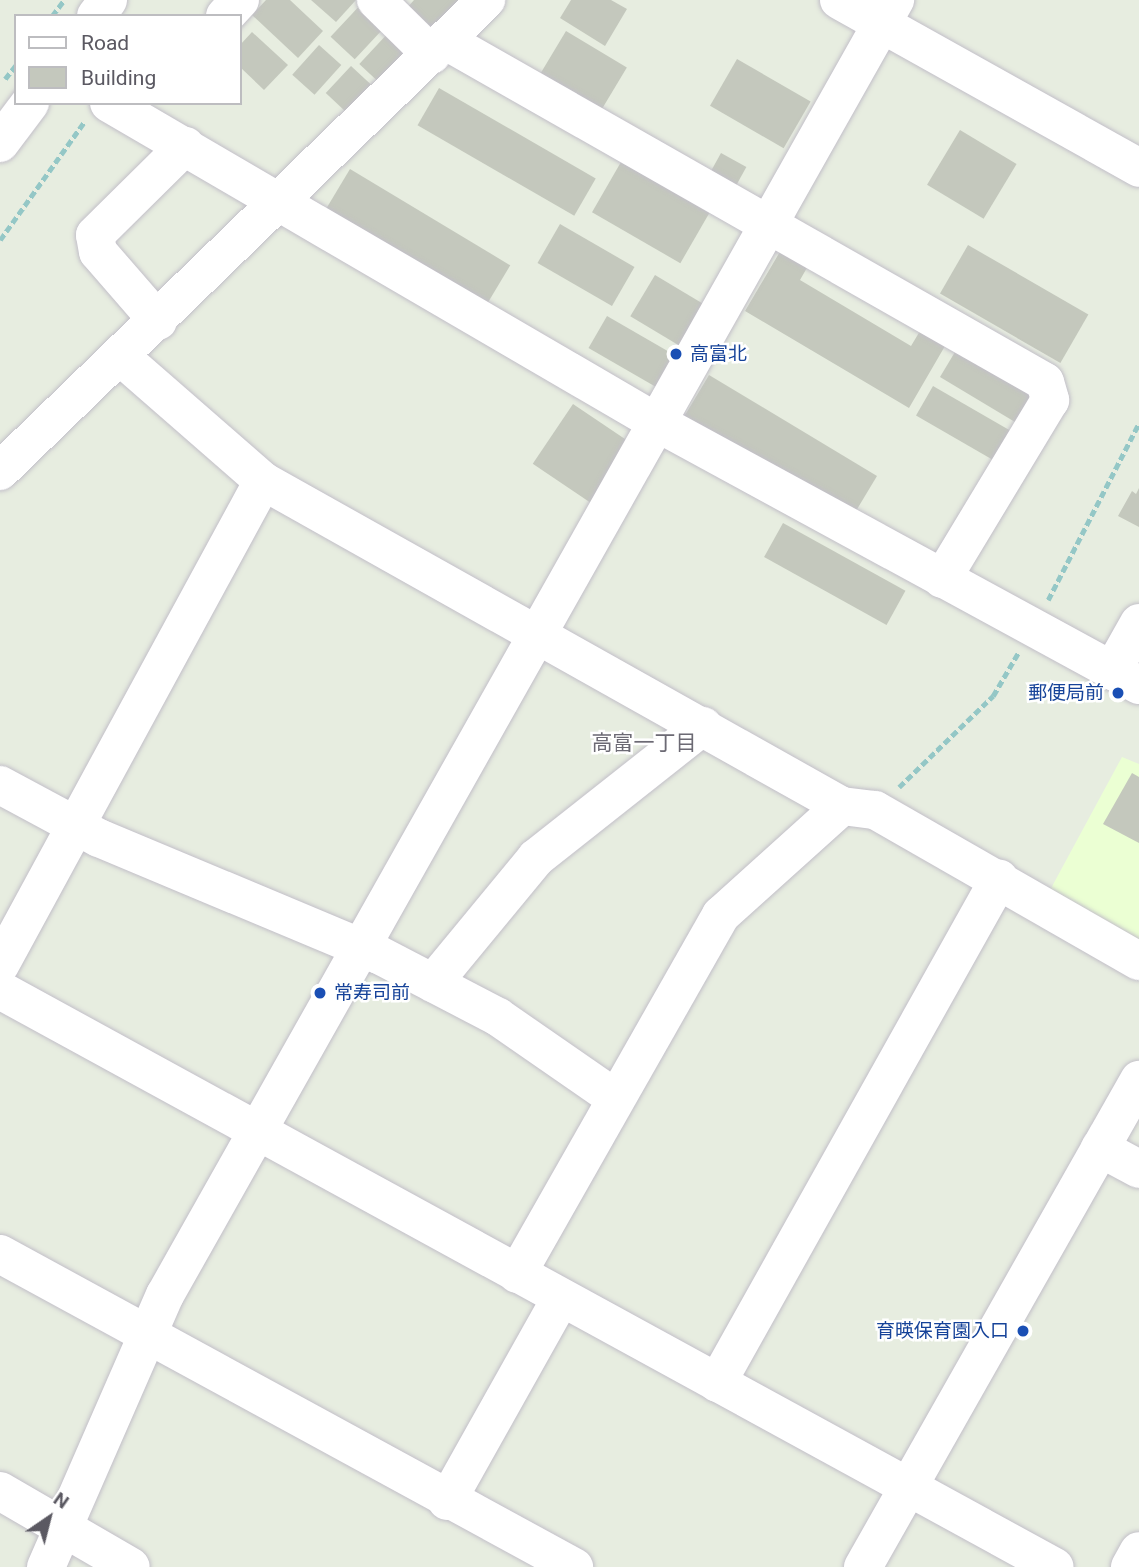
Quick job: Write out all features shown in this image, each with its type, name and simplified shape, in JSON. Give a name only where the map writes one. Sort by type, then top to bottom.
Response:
[{"type":"street","points":[[227,14],[240,0]]},
{"type":"street","points":[[376,0],[439,48],[768,223],[1045,382],[1050,400],[942,579]]},
{"type":"street","points":[[0,471],[121,357],[486,0]]},
{"type":"street","points":[[839,0],[888,12],[1139,168]]},
{"type":"street","points":[[46,1567],[145,1333],[256,1130],[538,636],[888,12]]},
{"type":"street","points":[[0,143],[28,105]]},
{"type":"street","points":[[113,105],[656,422],[1126,678],[1139,623]]},
{"type":"street","points":[[158,321],[98,252],[94,235],[185,146]]},
{"type":"street","points":[[121,357],[264,481],[702,726],[999,879],[1139,961]]},
{"type":"street","points":[[0,965],[264,481]]},
{"type":"street","points":[[433,983],[536,858],[702,726]]},
{"type":"street","points":[[0,785],[76,826],[362,947],[433,983],[498,1017],[615,1098]]},
{"type":"street","points":[[517,1274],[721,915],[858,808]]},
{"type":"street","points":[[717,1383],[999,879]]},
{"type":"street","points":[[0,990],[1055,1567]]},
{"type":"street","points":[[863,1567],[1139,1080]]},
{"type":"street","points":[[1100,1148],[1139,1169]]},
{"type":"street","points":[[0,1254],[447,1501],[574,1567]]},
{"type":"street","points":[[447,1501],[561,1298]]},
{"type":"street","points":[[0,1491],[131,1567]]},
{"type":"street","points":[[1130,1567],[1139,1551]]},
{"type":"path","points":[[0,85],[14,68]]},
{"type":"path","points":[[0,240],[71,141]]},
{"type":"path","points":[[858,808],[993,696],[1032,628],[1139,423]]},
{"type":"shaded area","points":[[1122,757],[1139,764],[1139,947],[1049,892]]},
{"type":"building","points":[[266,0],[290,0],[323,31],[298,58],[252,15]]},
{"type":"building","points":[[311,0],[356,0],[336,22]]},
{"type":"building","points":[[414,0],[459,0],[437,35],[407,8]]},
{"type":"building","points":[[571,0],[611,0],[627,9],[605,46],[560,18]]},
{"type":"building","points":[[364,1],[388,24],[355,59],[331,37]]},
{"type":"building","points":[[390,31],[414,54],[383,86],[359,64]]},
{"type":"building","points":[[566,31],[627,68],[602,110],[541,73]]},
{"type":"building","points":[[252,32],[288,65],[264,90],[242,69],[242,43]]},
{"type":"building","points":[[319,45],[341,65],[315,95],[292,75]]},
{"type":"building","points":[[737,59],[811,102],[784,148],[710,106]]},
{"type":"building","points":[[351,66],[377,90],[351,117],[326,93]]},
{"type":"building","points":[[439,88],[596,178],[574,216],[418,125]]},
{"type":"building","points":[[960,130],[1017,164],[984,219],[927,185]]},
{"type":"building","points":[[721,153],[746,167],[736,186],[710,172]]},
{"type":"building","points":[[621,162],[709,213],[680,263],[592,212]]},
{"type":"building","points":[[350,169],[510,265],[487,305],[326,208]]},
{"type":"building","points":[[560,224],[634,267],[612,306],[538,263]]},
{"type":"building","points":[[968,245],[1088,314],[1060,363],[940,293]]},
{"type":"building","points":[[781,250],[808,266],[800,280],[911,346],[920,331],[945,346],[909,408],[745,311]]},
{"type":"building","points":[[655,275],[704,304],[679,346],[630,316]]},
{"type":"building","points":[[607,316],[678,357],[660,389],[588,348]]},
{"type":"building","points":[[958,347],[1033,392],[1015,422],[940,377]]},
{"type":"building","points":[[709,375],[877,476],[852,517],[684,416]]},
{"type":"building","points":[[933,386],[1011,431],[994,460],[916,415]]},
{"type":"building","points":[[573,404],[633,444],[592,504],[533,464]]},
{"type":"building","points":[[1139,488],[1139,527],[1118,516],[1132,491],[1136,494]]},
{"type":"building","points":[[783,523],[905,591],[887,625],[764,557]]},
{"type":"building","points":[[1132,773],[1139,777],[1139,843],[1103,824]]},
{"type":"place","name":"高富北","points":[[676,354]]},
{"type":"place","name":"郵便局前","points":[[1118,693]]},
{"type":"place","name":"常寿司前","points":[[320,993]]},
{"type":"place","name":"育暎保育園入口","points":[[1023,1331]]},
{"type":"district","name":"高富一丁目","points":[[644,743]]}]
